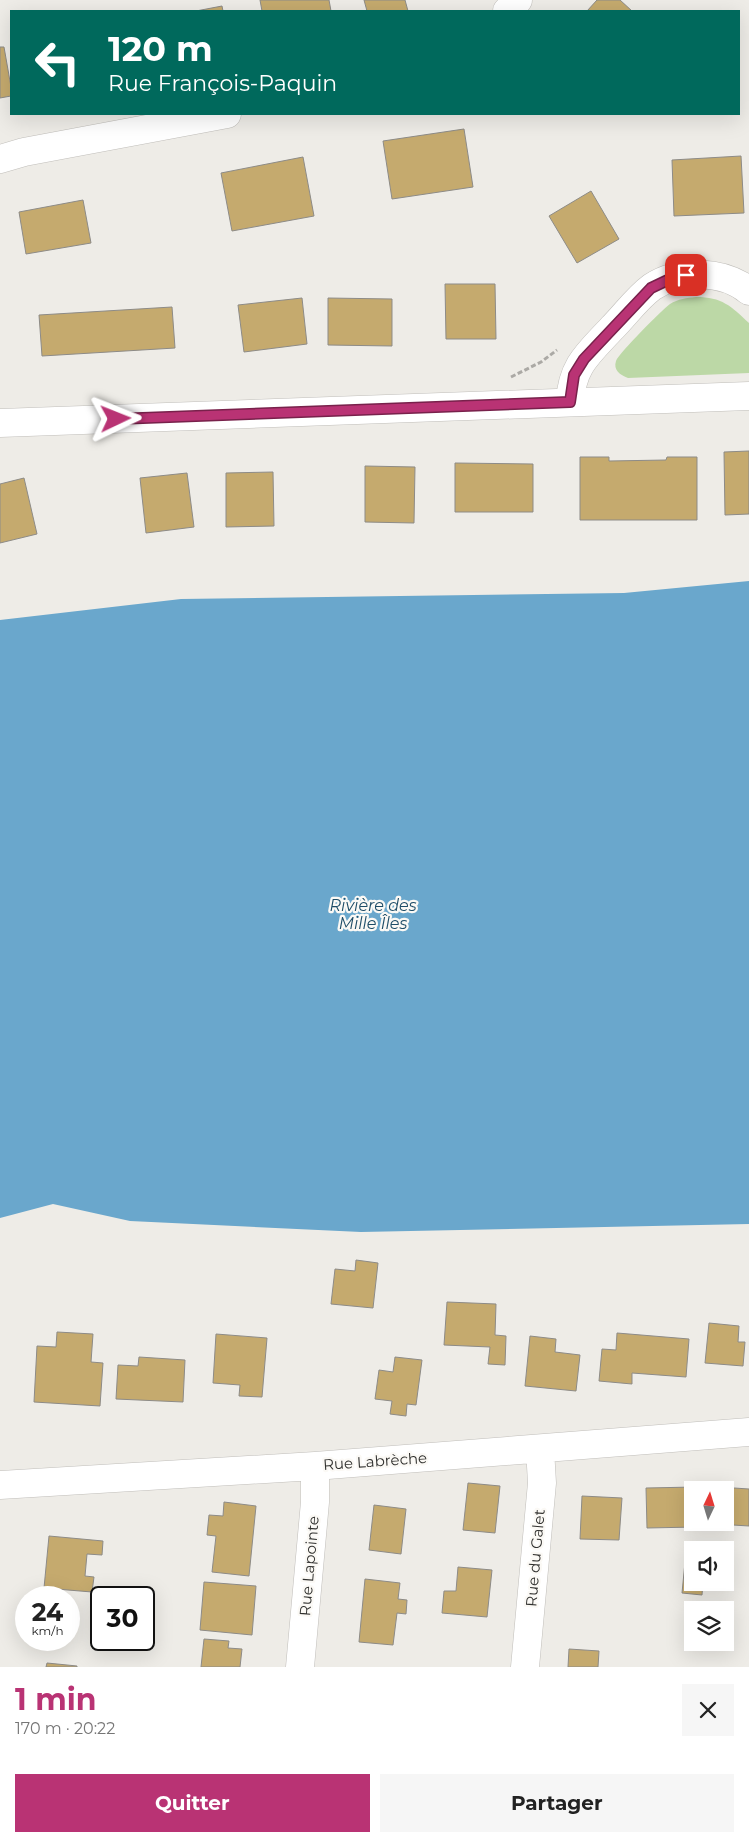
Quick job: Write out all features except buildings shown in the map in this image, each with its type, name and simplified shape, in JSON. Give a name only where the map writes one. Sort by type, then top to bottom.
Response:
[{"type":"street","points":[[508,10],[518,0]]},
{"type":"street","points":[[0,159],[24,152],[222,115]]},
{"type":"street","points":[[570,402],[572,385],[578,367],[651,288],[672,278],[700,274],[728,278],[749,291]]},
{"type":"street","points":[[0,423],[749,396]]},
{"type":"street","name":"Rue Labrèche","points":[[0,1485],[315,1466],[749,1432]]},
{"type":"street","name":"Rue du Galet","points":[[525,1667],[542,1483],[540,1448]]},
{"type":"street","name":"Rue Lapointe","points":[[300,1667],[315,1502],[315,1466]]},
{"type":"path","points":[[509,377],[541,362],[558,350]]},
{"type":"green space","points":[[705,297],[726,304],[749,323],[749,373],[628,378],[618,372],[615,367],[616,361],[632,341],[659,314],[673,302]]},
{"type":"water","name":"Rivière des Mille Îles","points":[[749,581],[749,1224],[361,1232],[130,1221],[53,1204],[0,1218],[0,620],[181,599],[624,593]]},
{"type":"route","points":[[116,419],[570,402],[574,375],[584,359],[651,288],[672,278],[686,275]]}]
